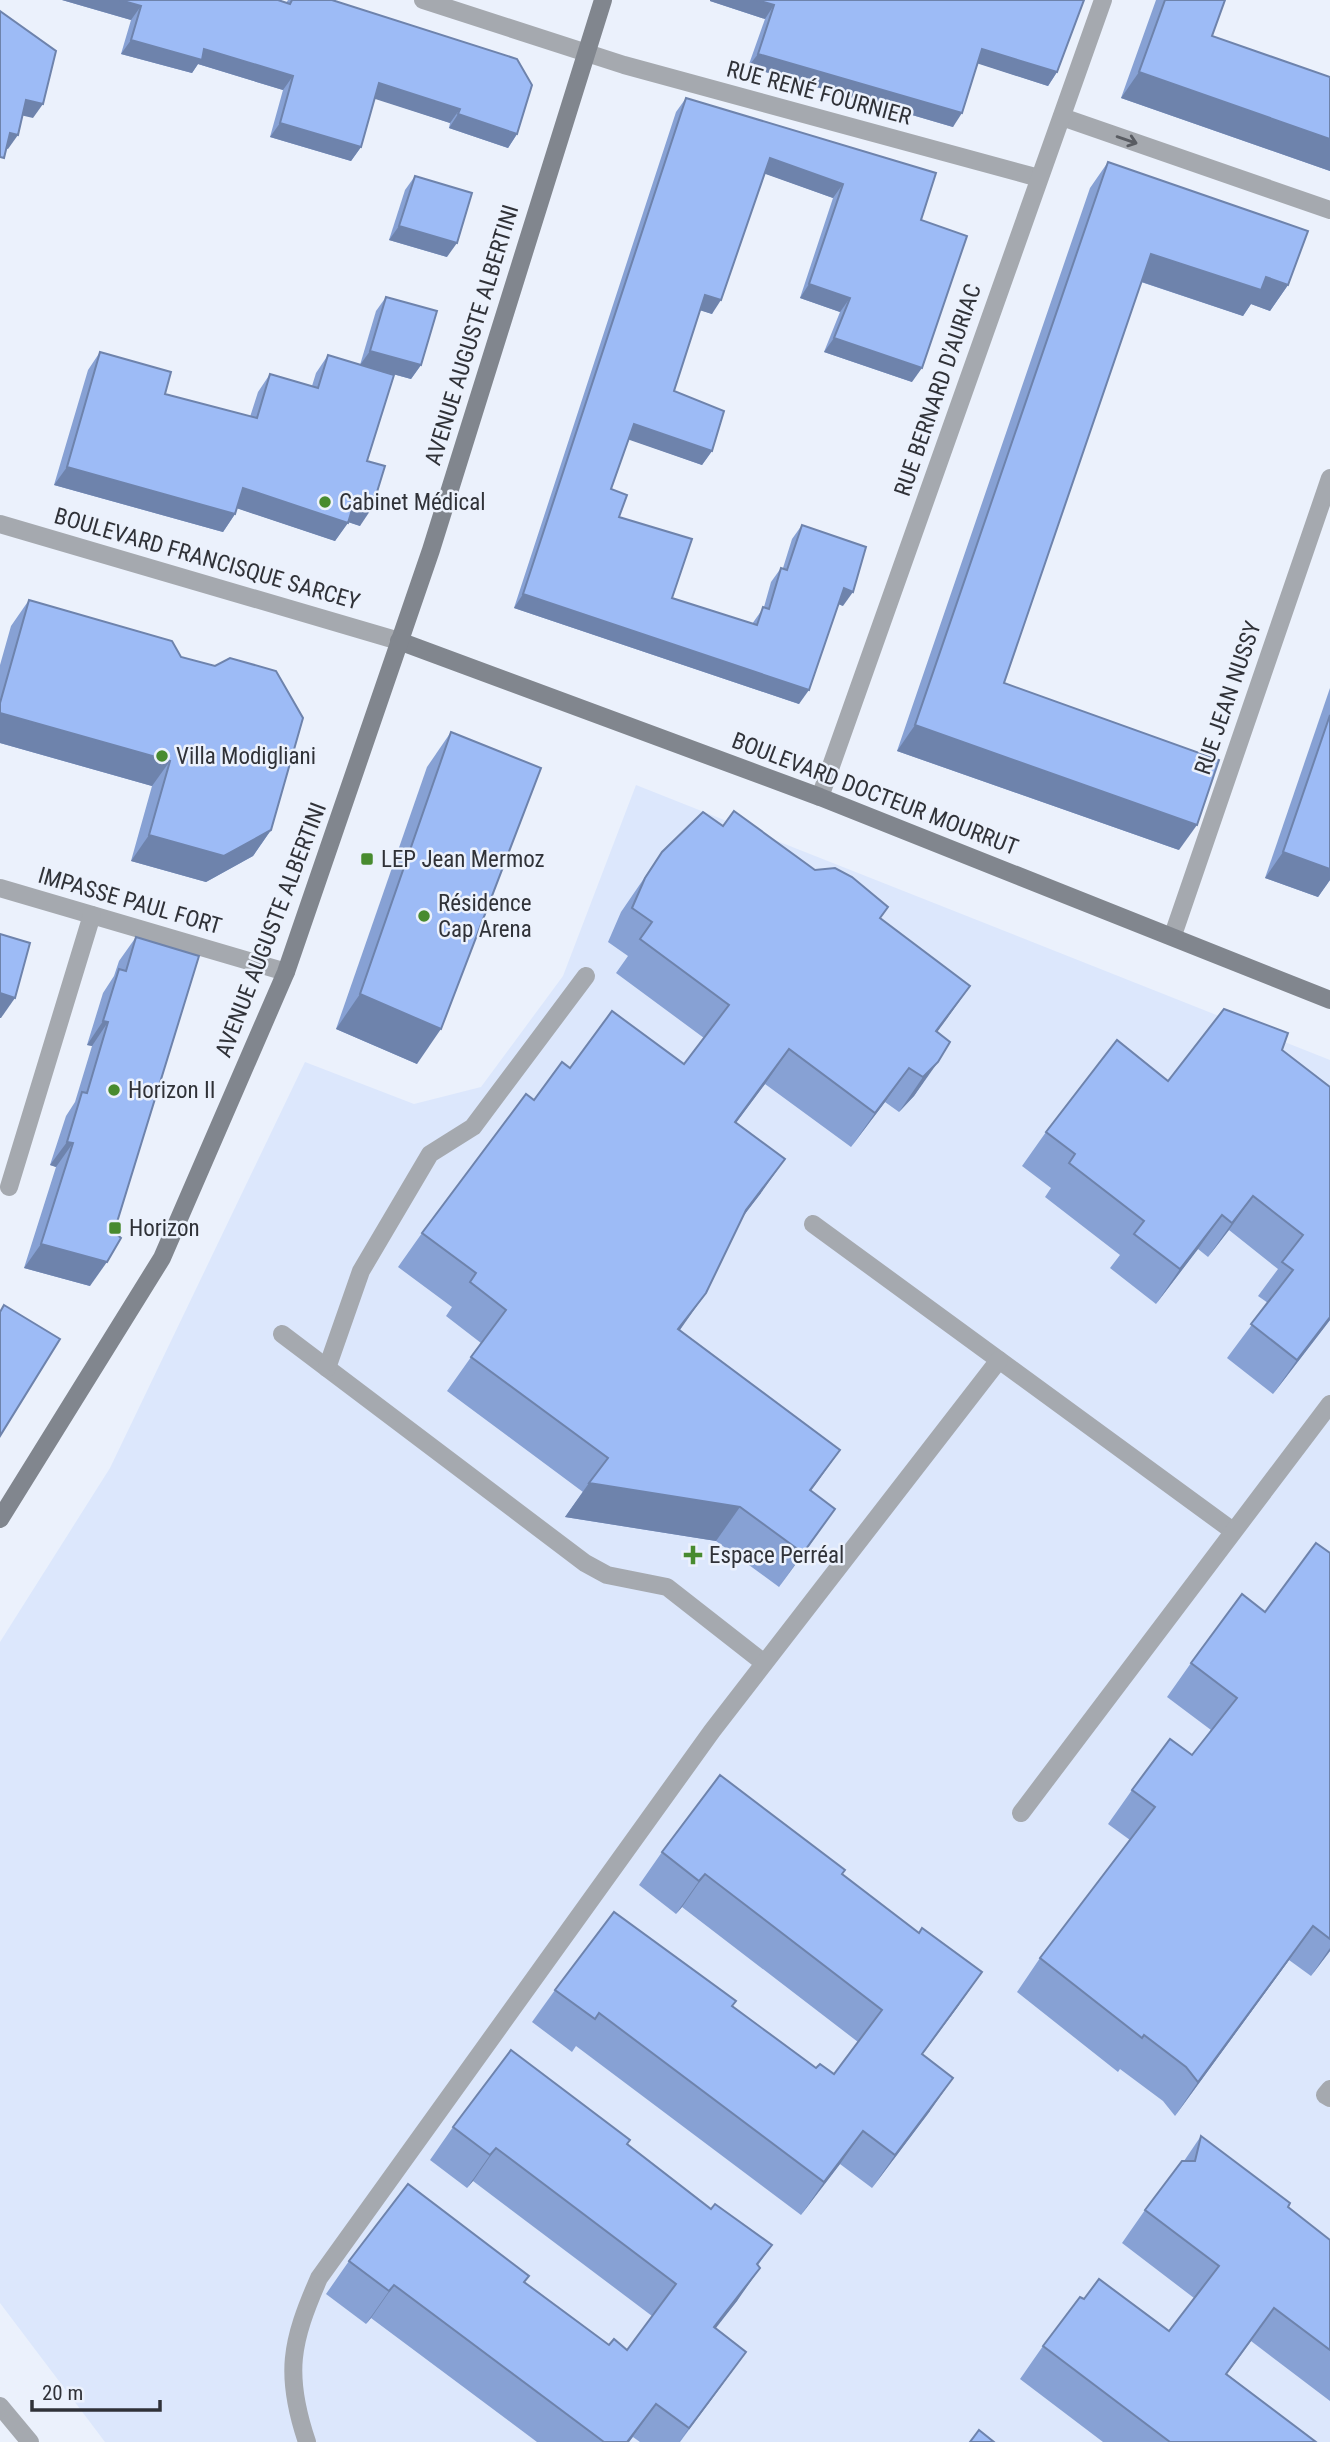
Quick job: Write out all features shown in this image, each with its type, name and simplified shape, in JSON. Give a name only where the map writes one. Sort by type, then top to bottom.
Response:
[{"type":"street","name":"RUE RENÉ FOURNIER","points":[[423,0],[586,54],[1039,178]]},
{"type":"street","name":"AVENUE AUGUSTE ALBERTINI","points":[[0,1519],[162,1258],[286,972],[431,550],[603,0]]},
{"type":"street","name":"RUE BERNARD D'AURIAC","points":[[820,797],[1103,0]]},
{"type":"street","points":[[1062,117],[1330,210]]},
{"type":"street","name":"RUE JEAN NUSSY","points":[[1173,935],[1329,485]]},
{"type":"street","name":"BOULEVARD FRANCISQUE SARCEY","points":[[0,524],[399,641]]},
{"type":"street","name":"BOULEVARD DOCTEUR MOURRUT","points":[[399,641],[820,797],[1173,935],[1330,1000]]},
{"type":"street","name":"IMPASSE PAUL FORT","points":[[0,888],[286,972]]},
{"type":"street","points":[[9,1186],[92,915]]},
{"type":"street","points":[[327,1368],[361,1271],[430,1154],[473,1128],[586,976]]},
{"type":"street","points":[[813,1224],[1233,1531]]},
{"type":"street","points":[[282,1334],[585,1563],[607,1575],[667,1587],[764,1663]]},
{"type":"street","points":[[307,2442],[295,2406],[290,2365],[302,2317],[319,2278],[712,1731],[999,1360]]},
{"type":"street","points":[[1021,1813],[1330,1404]]},
{"type":"street","points":[[1330,2089],[1325,2095],[1330,2098]]},
{"type":"street","points":[[0,2406],[30,2442]]},
{"type":"shaded area","name":"Espace Perréal","points":[[636,785],[1330,1060],[1330,2442],[105,2442],[0,2303],[0,1642],[110,1468],[305,1062],[414,1104],[481,1087],[563,976]]},
{"type":"building","points":[[120,0],[278,0],[290,4],[292,0],[332,0],[517,59],[532,85],[517,134],[458,114],[460,109],[379,83],[361,147],[280,123],[293,76],[204,49],[202,60],[131,40],[141,6]]},
{"type":"building","points":[[757,0],[1084,0],[1057,72],[982,49],[962,113],[758,54],[774,5]]},
{"type":"building","points":[[1165,0],[1225,0],[1212,36],[1330,77],[1330,139],[1139,72]]},
{"type":"building","points":[[0,11],[56,51],[43,104],[26,100],[18,135],[10,133],[4,158],[0,157]]},
{"type":"building","points":[[686,98],[936,173],[921,220],[967,236],[922,368],[834,338],[850,298],[809,284],[843,184],[770,158],[721,300],[705,295],[674,391],[724,411],[712,451],[634,424],[611,489],[627,495],[619,517],[692,539],[672,598],[757,625],[763,607],[769,609],[781,568],[787,570],[802,525],[866,547],[853,592],[844,588],[809,690],[523,594]]},
{"type":"building","points":[[1108,162],[1308,231],[1288,285],[1266,277],[1261,290],[1151,254],[1004,683],[1219,760],[1197,825],[915,725]]},
{"type":"building","points":[[415,176],[472,193],[457,243],[399,226]]},
{"type":"building","points":[[386,297],[437,311],[421,365],[370,351]]},
{"type":"building","points":[[100,352],[171,372],[165,394],[257,418],[270,374],[318,388],[328,355],[394,375],[367,461],[385,466],[372,508],[354,503],[348,523],[243,488],[235,514],[67,467]]},
{"type":"building","name":"Villa Modigliani","points":[[29,600],[172,641],[181,657],[215,666],[230,658],[276,671],[303,718],[271,830],[224,856],[149,835],[170,761],[0,713],[0,703]]},
{"type":"building","points":[[1330,715],[1330,869],[1283,852]]},
{"type":"building","name":"Résidence Cap Arena","points":[[451,732],[541,768],[441,1029],[360,994]]},
{"type":"building","points":[[734,811],[815,870],[835,868],[852,877],[888,907],[880,918],[970,986],[936,1031],[950,1042],[938,1062],[923,1077],[909,1068],[875,1113],[789,1049],[735,1122],[785,1159],[746,1210],[706,1293],[678,1329],[840,1450],[810,1490],[835,1509],[803,1553],[740,1507],[589,1483],[608,1458],[471,1357],[506,1310],[470,1282],[476,1273],[422,1233],[526,1094],[534,1100],[562,1062],[570,1068],[612,1011],[684,1064],[729,1005],[640,939],[652,922],[632,908],[645,878],[662,852],[703,812],[723,826]]},
{"type":"building","points":[[0,934],[30,943],[15,998],[0,993]]},
{"type":"building","name":"Horizon II","points":[[136,937],[199,956],[114,1232],[121,1238],[107,1262],[41,1244],[73,1143],[67,1142],[82,1092],[87,1093],[108,1022],[103,1021],[119,969],[126,971]]},
{"type":"building","points":[[1224,1009],[1288,1033],[1282,1050],[1330,1087],[1330,1317],[1297,1360],[1251,1324],[1293,1270],[1282,1262],[1303,1235],[1253,1196],[1232,1223],[1222,1215],[1180,1269],[1134,1234],[1144,1221],[1069,1163],[1075,1154],[1046,1132],[1117,1040],[1168,1081]]},
{"type":"building","points":[[4,1305],[60,1339],[0,1436],[0,1312]]},
{"type":"building","points":[[1316,1543],[1330,1553],[1330,1939],[1313,1926],[1198,2082],[1186,2067],[1144,2035],[1142,2038],[1040,1958],[1155,1807],[1132,1790],[1170,1739],[1192,1755],[1237,1698],[1191,1663],[1242,1594],[1265,1612]]},
{"type":"building","points":[[720,1775],[845,1870],[842,1874],[919,1933],[922,1928],[982,1972],[922,2054],[953,2078],[895,2155],[863,2131],[824,2182],[599,2013],[595,2019],[555,1990],[614,1912],[736,2001],[732,2006],[816,2068],[820,2064],[834,2074],[882,2010],[705,1874],[699,1881],[662,1852]]},
{"type":"building","points":[[511,2050],[630,2140],[627,2144],[711,2209],[715,2204],[772,2245],[757,2264],[760,2268],[714,2327],[746,2352],[689,2428],[656,2404],[627,2442],[604,2442],[394,2285],[389,2291],[349,2261],[408,2184],[529,2276],[524,2282],[609,2345],[614,2339],[627,2350],[676,2284],[496,2148],[490,2155],[453,2127]]},
{"type":"building","points":[[1201,2136],[1290,2203],[1288,2207],[1330,2240],[1330,2350],[1274,2308],[1226,2374],[1316,2442],[1170,2442],[1043,2346],[1080,2297],[1084,2299],[1099,2279],[1169,2331],[1219,2266],[1145,2210],[1182,2161],[1195,2161]]},
{"type":"building","points":[[979,2430],[994,2442],[970,2442]]},
{"type":"place","name":"Cabinet Médical","points":[[325,502]]},
{"type":"place","name":"Villa Modigliani","points":[[162,756]]},
{"type":"place","name":"LEP Jean Mermoz","points":[[367,859]]},
{"type":"place","name":"Résidence Cap Arena","points":[[424,916]]},
{"type":"place","name":"Horizon II","points":[[114,1090]]},
{"type":"place","name":"Horizon","points":[[115,1228]]},
{"type":"place","name":"Espace Perréal","points":[[693,1555]]}]
